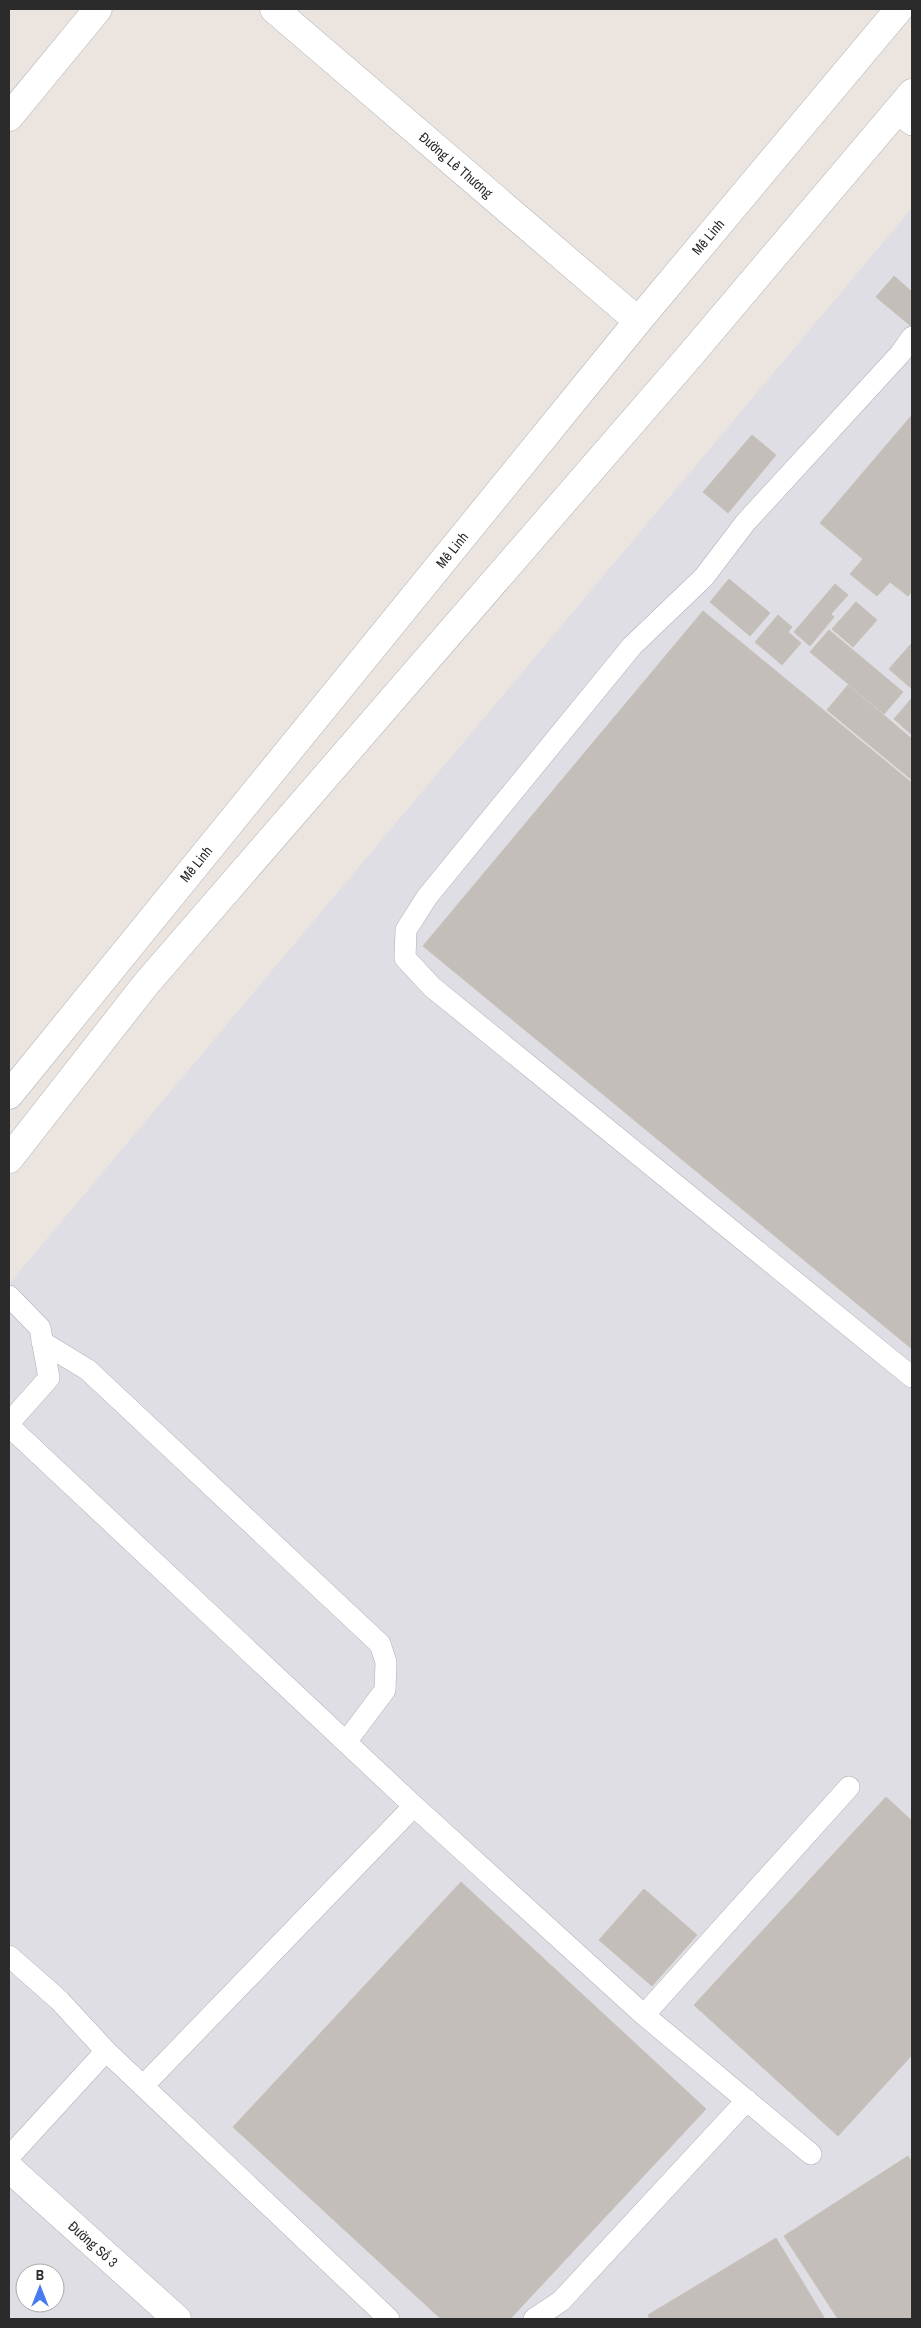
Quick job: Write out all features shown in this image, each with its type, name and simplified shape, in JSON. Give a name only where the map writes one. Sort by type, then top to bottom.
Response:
[{"type":"main road","points":[[9,118],[98,9]]},
{"type":"main road","name":"Đường Lê Thương","points":[[274,9],[638,321]]},
{"type":"main road","name":"Mê Linh","points":[[9,1095],[638,321],[899,9]]},
{"type":"main road","points":[[9,1159],[146,984],[687,359],[907,111]]},
{"type":"main road","name":"Đường Số 3","points":[[9,2168],[177,2319]]},
{"type":"lane","points":[[912,337],[900,354],[745,522],[704,576],[632,646],[433,889],[406,930],[405,958],[432,987],[912,1377]]},
{"type":"lane","points":[[9,1296],[40,1328],[49,1378],[9,1424],[414,1806],[644,2015],[811,2154]]},
{"type":"lane","points":[[42,1342],[88,1370],[380,1644],[386,1662],[385,1690],[346,1742]]},
{"type":"lane","points":[[644,2015],[849,1787]]},
{"type":"lane","points":[[143,2086],[414,1806]]},
{"type":"lane","points":[[9,1956],[59,2000],[106,2051],[389,2319]]},
{"type":"lane","points":[[9,2157],[106,2051]]},
{"type":"lane","points":[[534,2319],[561,2301],[747,2100]]},
{"type":"shaded area","points":[[912,208],[912,2319],[9,2319],[9,1284]]},
{"type":"building","points":[[894,276],[912,292],[912,327],[876,297]]},
{"type":"building","points":[[912,415],[912,591],[908,596],[890,582],[877,596],[850,574],[863,559],[820,523]]},
{"type":"building","points":[[752,435],[776,455],[728,513],[703,492]]},
{"type":"building","points":[[729,579],[770,613],[750,636],[710,602]]},
{"type":"building","points":[[835,584],[848,595],[831,614],[834,617],[810,646],[794,632]]},
{"type":"building","points":[[856,602],[877,620],[853,647],[832,629]]},
{"type":"building","points":[[703,611],[912,783],[912,1349],[423,946]]},
{"type":"building","points":[[778,615],[792,627],[788,632],[801,643],[782,665],[755,642]]},
{"type":"building","points":[[829,630],[903,692],[884,714],[810,652]]},
{"type":"building","points":[[912,645],[912,689],[889,669]]},
{"type":"building","points":[[848,685],[912,739],[912,780],[827,710]]},
{"type":"building","points":[[912,698],[912,735],[894,719]]},
{"type":"building","points":[[886,1797],[912,1821],[912,2055],[838,2136],[694,2005]]},
{"type":"building","points":[[461,1882],[706,2109],[510,2319],[441,2319],[233,2127]]},
{"type":"building","points":[[644,1889],[697,1935],[652,1986],[599,1940]]},
{"type":"building","points":[[908,2156],[912,2163],[912,2319],[838,2319],[784,2236]]},
{"type":"building","points":[[776,2238],[825,2319],[650,2319],[648,2315]]}]
